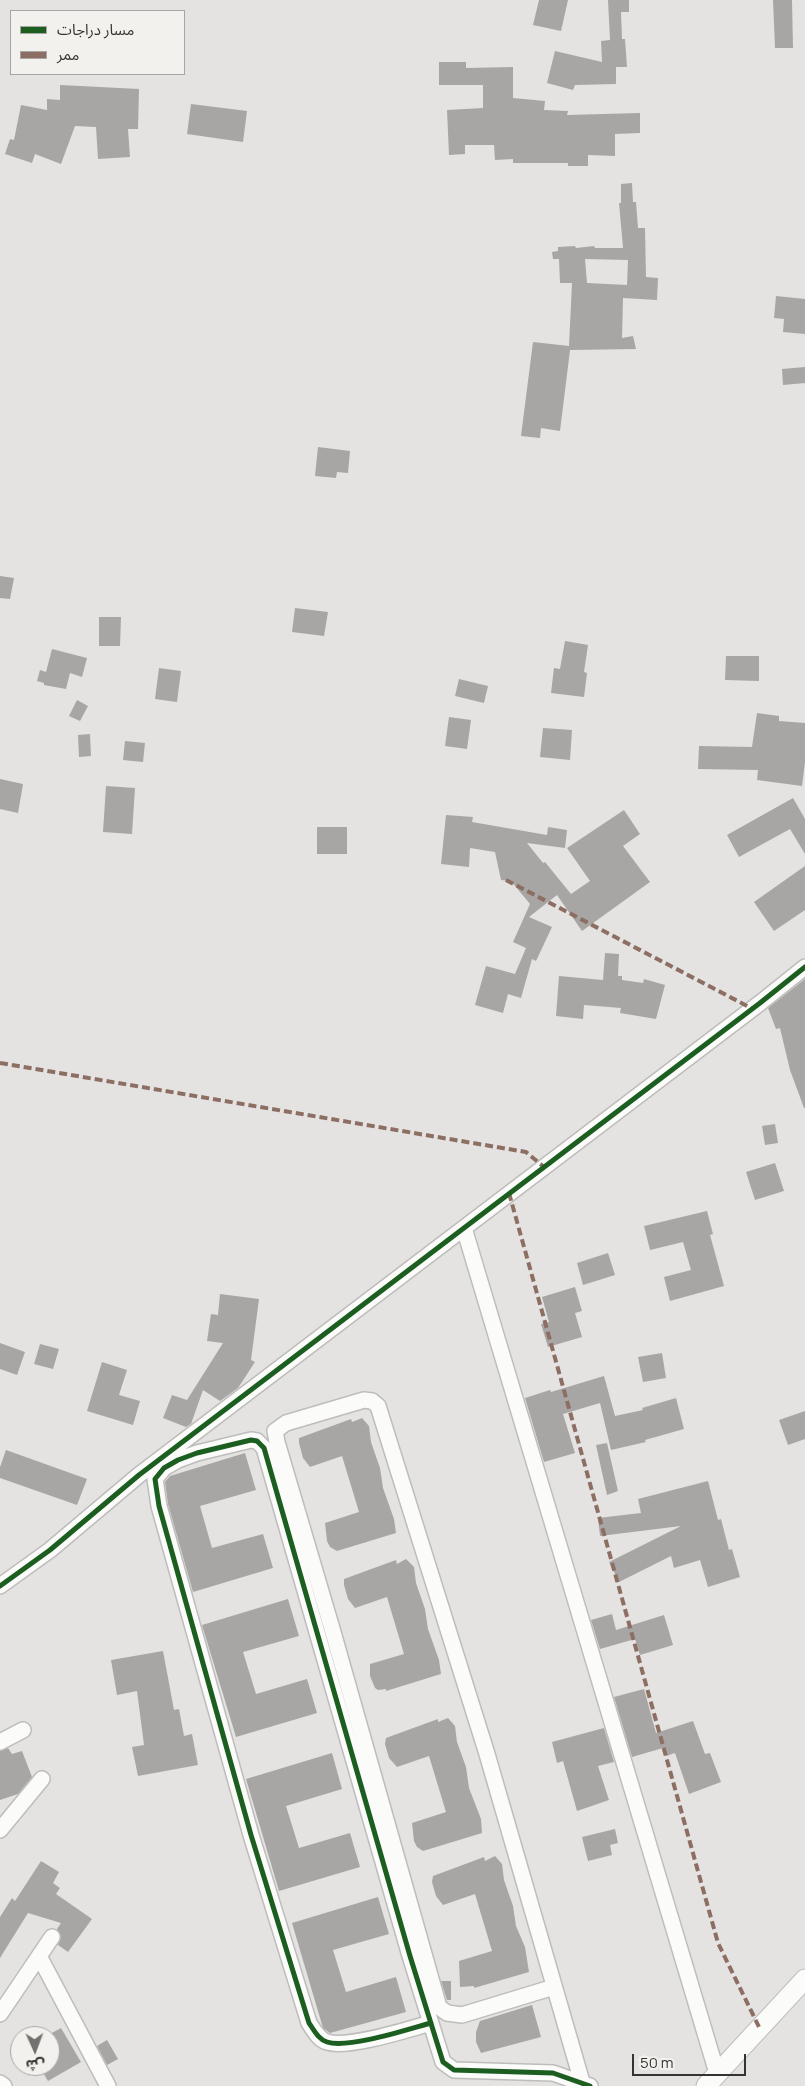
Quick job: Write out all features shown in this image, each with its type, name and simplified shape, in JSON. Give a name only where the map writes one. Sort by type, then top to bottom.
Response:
[{"type":"main road","points":[[712,2080],[805,1979]]},
{"type":"street","points":[[0,1586],[50,1550],[139,1475],[805,967]]},
{"type":"street","points":[[464,1228],[712,2080]]},
{"type":"street","points":[[554,1987],[462,2015],[447,2013],[439,2007],[334,1632],[277,1442],[276,1431],[286,1423],[364,1400],[372,1401],[378,1406],[487,1754],[554,1987],[586,2084]]},
{"type":"street","points":[[431,2023],[348,2043],[333,2044],[325,2042],[317,2036],[309,2023],[254,1844],[159,1506],[156,1479],[169,1464],[197,1453],[251,1440],[257,1441],[264,1448],[443,2062],[454,2070],[553,2073],[586,2084]]},
{"type":"street","points":[[0,1742],[23,1730]]},
{"type":"street","points":[[0,1830],[42,1779]]},
{"type":"street","points":[[0,2014],[52,1937]]},
{"type":"street","points":[[40,1956],[108,2086]]},
{"type":"street","points":[[0,2083],[4,2086]]},
{"type":"building","points":[[539,0],[568,0],[561,31],[533,25]]},
{"type":"building","points":[[608,0],[629,0],[629,12],[621,12],[622,39],[625,39],[627,67],[616,67],[616,84],[575,85],[573,90],[547,83],[555,51],[602,62],[601,41],[610,40]]},
{"type":"building","points":[[773,0],[792,0],[793,48],[775,48]]},
{"type":"building","points":[[439,62],[466,62],[466,68],[513,67],[513,98],[545,101],[544,110],[568,111],[567,115],[640,113],[640,133],[615,134],[615,156],[588,155],[588,166],[568,166],[568,163],[513,163],[513,159],[495,160],[494,145],[465,145],[465,154],[449,155],[447,110],[483,108],[483,85],[439,85]]},
{"type":"building","points":[[60,85],[139,89],[138,129],[128,129],[130,157],[98,159],[96,127],[75,126],[61,164],[35,154],[32,163],[5,154],[10,139],[14,140],[21,105],[47,110],[47,99],[60,100]]},
{"type":"building","points":[[191,104],[247,111],[243,142],[187,134]]},
{"type":"building","points":[[632,183],[633,202],[636,202],[638,228],[645,228],[646,277],[658,278],[657,300],[623,298],[622,338],[633,336],[636,349],[570,350],[560,431],[541,428],[540,438],[521,436],[533,342],[569,346],[572,283],[560,283],[559,259],[553,259],[552,252],[558,251],[558,247],[575,246],[576,248],[594,246],[595,248],[623,248],[619,203],[621,203],[621,184]],"holes":[[[585,259],[628,260],[627,285],[587,283]]]},
{"type":"building","points":[[776,296],[805,299],[805,334],[783,332],[784,319],[774,318]]},
{"type":"building","points":[[805,367],[805,383],[783,385],[782,369]]},
{"type":"building","points":[[318,447],[350,451],[348,473],[337,472],[336,478],[315,476]]},
{"type":"building","points":[[0,576],[14,578],[10,599],[0,598]]},
{"type":"building","points":[[295,608],[328,612],[324,636],[292,632]]},
{"type":"building","points":[[99,617],[121,617],[120,646],[99,646]]},
{"type":"building","points":[[565,641],[588,645],[584,672],[587,673],[584,697],[551,693],[554,668],[560,669]]},
{"type":"building","points":[[52,649],[87,658],[82,677],[70,673],[66,689],[44,685],[44,683],[37,681],[40,670],[46,672]]},
{"type":"building","points":[[726,656],[759,656],[759,681],[725,680]]},
{"type":"building","points":[[159,668],[181,671],[177,702],[155,699]]},
{"type":"building","points":[[459,679],[488,686],[484,703],[455,696]]},
{"type":"building","points":[[77,700],[88,706],[80,721],[69,716]]},
{"type":"building","points":[[757,713],[779,716],[779,721],[805,723],[805,762],[802,786],[757,780],[758,770],[698,769],[699,746],[752,747]]},
{"type":"building","points":[[449,717],[471,720],[467,749],[445,746]]},
{"type":"building","points":[[543,728],[572,730],[570,760],[540,757]]},
{"type":"building","points":[[90,734],[91,756],[79,757],[78,735]]},
{"type":"building","points":[[125,741],[145,743],[143,762],[123,760]]},
{"type":"building","points":[[0,779],[23,784],[18,813],[0,809]]},
{"type":"building","points":[[106,786],[135,788],[132,834],[103,832]]},
{"type":"building","points":[[793,798],[805,819],[805,854],[790,829],[739,857],[727,835]]},
{"type":"building","points":[[624,810],[640,834],[623,846],[650,882],[582,931],[557,895],[529,917],[552,927],[536,961],[532,959],[521,998],[508,994],[503,1013],[475,1005],[486,966],[515,974],[526,948],[513,942],[530,904],[511,881],[501,880],[495,852],[470,848],[469,867],[441,864],[446,815],[473,817],[472,822],[547,835],[548,827],[567,830],[565,848],[527,843],[571,894],[590,881],[567,848]]},
{"type":"building","points":[[317,827],[347,827],[347,854],[317,854]]},
{"type":"building","points":[[805,866],[805,910],[774,931],[754,902]]},
{"type":"building","points":[[605,953],[619,954],[618,976],[622,976],[622,980],[643,983],[644,979],[665,985],[656,1019],[620,1013],[621,1008],[584,1005],[583,1019],[556,1016],[559,976],[603,980]]},
{"type":"building","points":[[805,979],[804,1108],[790,1070],[780,1028],[776,1029],[768,1008]]},
{"type":"building","points":[[775,1124],[778,1143],[765,1145],[762,1126]]},
{"type":"building","points":[[775,1163],[784,1191],[755,1200],[746,1172]]},
{"type":"building","points":[[707,1211],[713,1234],[710,1235],[724,1286],[670,1301],[664,1277],[691,1270],[683,1242],[650,1250],[644,1226]]},
{"type":"building","points":[[608,1253],[615,1275],[583,1285],[577,1263]]},
{"type":"building","points":[[575,1287],[582,1311],[575,1313],[582,1337],[548,1347],[541,1324],[549,1322],[542,1297]]},
{"type":"building","points":[[220,1294],[259,1299],[251,1360],[255,1362],[238,1388],[220,1401],[203,1390],[191,1424],[186,1427],[163,1418],[172,1395],[187,1400],[223,1343],[207,1341],[211,1314],[218,1315]]},
{"type":"building","points":[[0,1343],[25,1352],[17,1375],[0,1369]]},
{"type":"building","points":[[40,1344],[59,1349],[53,1369],[34,1364]]},
{"type":"building","points":[[662,1353],[666,1378],[643,1382],[638,1357]]},
{"type":"building","points":[[102,1362],[127,1370],[119,1395],[140,1401],[133,1425],[87,1411]]},
{"type":"building","points":[[604,1376],[615,1416],[643,1410],[642,1408],[676,1398],[684,1429],[645,1440],[646,1442],[611,1450],[600,1403],[563,1414],[575,1453],[544,1462],[525,1398]]},
{"type":"building","points":[[805,1411],[805,1439],[788,1445],[779,1420]]},
{"type":"building","points":[[362,1418],[369,1426],[371,1442],[380,1468],[383,1488],[394,1519],[396,1533],[337,1551],[330,1547],[327,1541],[325,1523],[359,1512],[342,1456],[310,1467],[303,1458],[299,1438],[351,1419],[352,1422]]},
{"type":"building","points":[[607,1443],[618,1491],[607,1495],[596,1445]]},
{"type":"building","points":[[6,1450],[87,1479],[77,1505],[0,1478],[0,1467]]},
{"type":"building","points":[[245,1453],[256,1490],[200,1506],[212,1548],[263,1534],[273,1568],[193,1592],[168,1504],[165,1482],[170,1476]]},
{"type":"building","points":[[708,1481],[718,1520],[721,1519],[729,1550],[732,1549],[740,1577],[708,1587],[700,1560],[674,1568],[671,1556],[619,1582],[609,1562],[681,1526],[600,1536],[598,1518],[641,1513],[638,1499]]},
{"type":"building","points":[[406,1559],[414,1567],[416,1583],[425,1609],[428,1629],[439,1660],[441,1674],[386,1691],[386,1689],[378,1690],[375,1688],[370,1676],[370,1664],[404,1654],[387,1597],[355,1608],[348,1599],[344,1579],[396,1560],[397,1564]]},
{"type":"building","points":[[288,1599],[299,1636],[243,1652],[256,1694],[307,1679],[317,1713],[236,1737],[202,1625]]},
{"type":"building","points":[[612,1614],[616,1630],[664,1615],[673,1645],[640,1655],[635,1639],[600,1649],[591,1620]]},
{"type":"building","points":[[163,1651],[174,1710],[179,1709],[184,1736],[192,1734],[198,1765],[138,1776],[132,1747],[144,1745],[137,1691],[117,1695],[111,1660]]},
{"type":"building","points":[[644,1689],[656,1733],[693,1721],[705,1754],[710,1753],[721,1782],[689,1794],[675,1753],[666,1756],[663,1748],[632,1757],[614,1697]]},
{"type":"building","points":[[448,1718],[455,1726],[457,1742],[466,1767],[469,1788],[481,1819],[482,1833],[423,1851],[417,1847],[414,1841],[412,1823],[446,1812],[429,1756],[397,1767],[389,1758],[385,1744],[386,1738],[438,1719],[438,1722]]},
{"type":"building","points":[[604,1728],[614,1762],[598,1766],[609,1800],[577,1811],[563,1761],[557,1763],[552,1742]]},
{"type":"building","points":[[8,1748],[12,1754],[22,1751],[32,1777],[18,1794],[0,1800],[0,1751]]},
{"type":"building","points":[[332,1753],[342,1789],[286,1806],[299,1848],[350,1833],[360,1867],[279,1891],[246,1779]]},
{"type":"building","points":[[615,1829],[618,1843],[610,1845],[612,1855],[588,1861],[582,1837]]},
{"type":"building","points":[[495,1856],[502,1864],[504,1880],[513,1906],[516,1926],[525,1947],[529,1972],[474,1988],[474,1986],[460,1987],[459,1961],[492,1951],[475,1894],[443,1905],[436,1896],[432,1882],[433,1876],[484,1857],[485,1861]]},
{"type":"building","points":[[41,1861],[59,1872],[53,1883],[60,1888],[56,1894],[92,1919],[68,1952],[58,1945],[61,1937],[57,1929],[61,1923],[28,1913],[0,1958],[0,1917],[12,1898],[15,1901]]},
{"type":"building","points":[[378,1897],[389,1934],[333,1950],[346,1992],[396,1977],[406,2012],[330,2033],[323,2028],[292,1923]]},
{"type":"building","points":[[441,1981],[451,1981],[451,2000],[447,2000]]},
{"type":"building","points":[[532,2005],[541,2037],[481,2053],[476,2042],[476,2032],[480,2021]]},
{"type":"building","points":[[60,2029],[81,2062],[60,2074]]},
{"type":"building","points":[[107,2040],[118,2059],[107,2065],[97,2046]]},
{"type":"building","points":[[45,2076],[57,2076],[48,2081]]},
{"type":"marked path","points":[[506,880],[753,1009]]},
{"type":"marked path","points":[[0,1063],[526,1152],[544,1167]]},
{"type":"marked path","points":[[509,1193],[718,1943],[759,2027]]},
{"type":"cycle path","points":[[0,1586],[50,1550],[139,1475],[805,967]]},
{"type":"cycle path","points":[[431,2023],[421,2026],[363,2041],[349,2043],[327,2042],[316,2034],[309,2023],[251,1835],[159,1506],[155,1479],[164,1468],[178,1460],[197,1453],[251,1440],[257,1441],[264,1448],[410,1956],[443,2062],[454,2070],[553,2073],[590,2086]]}]
